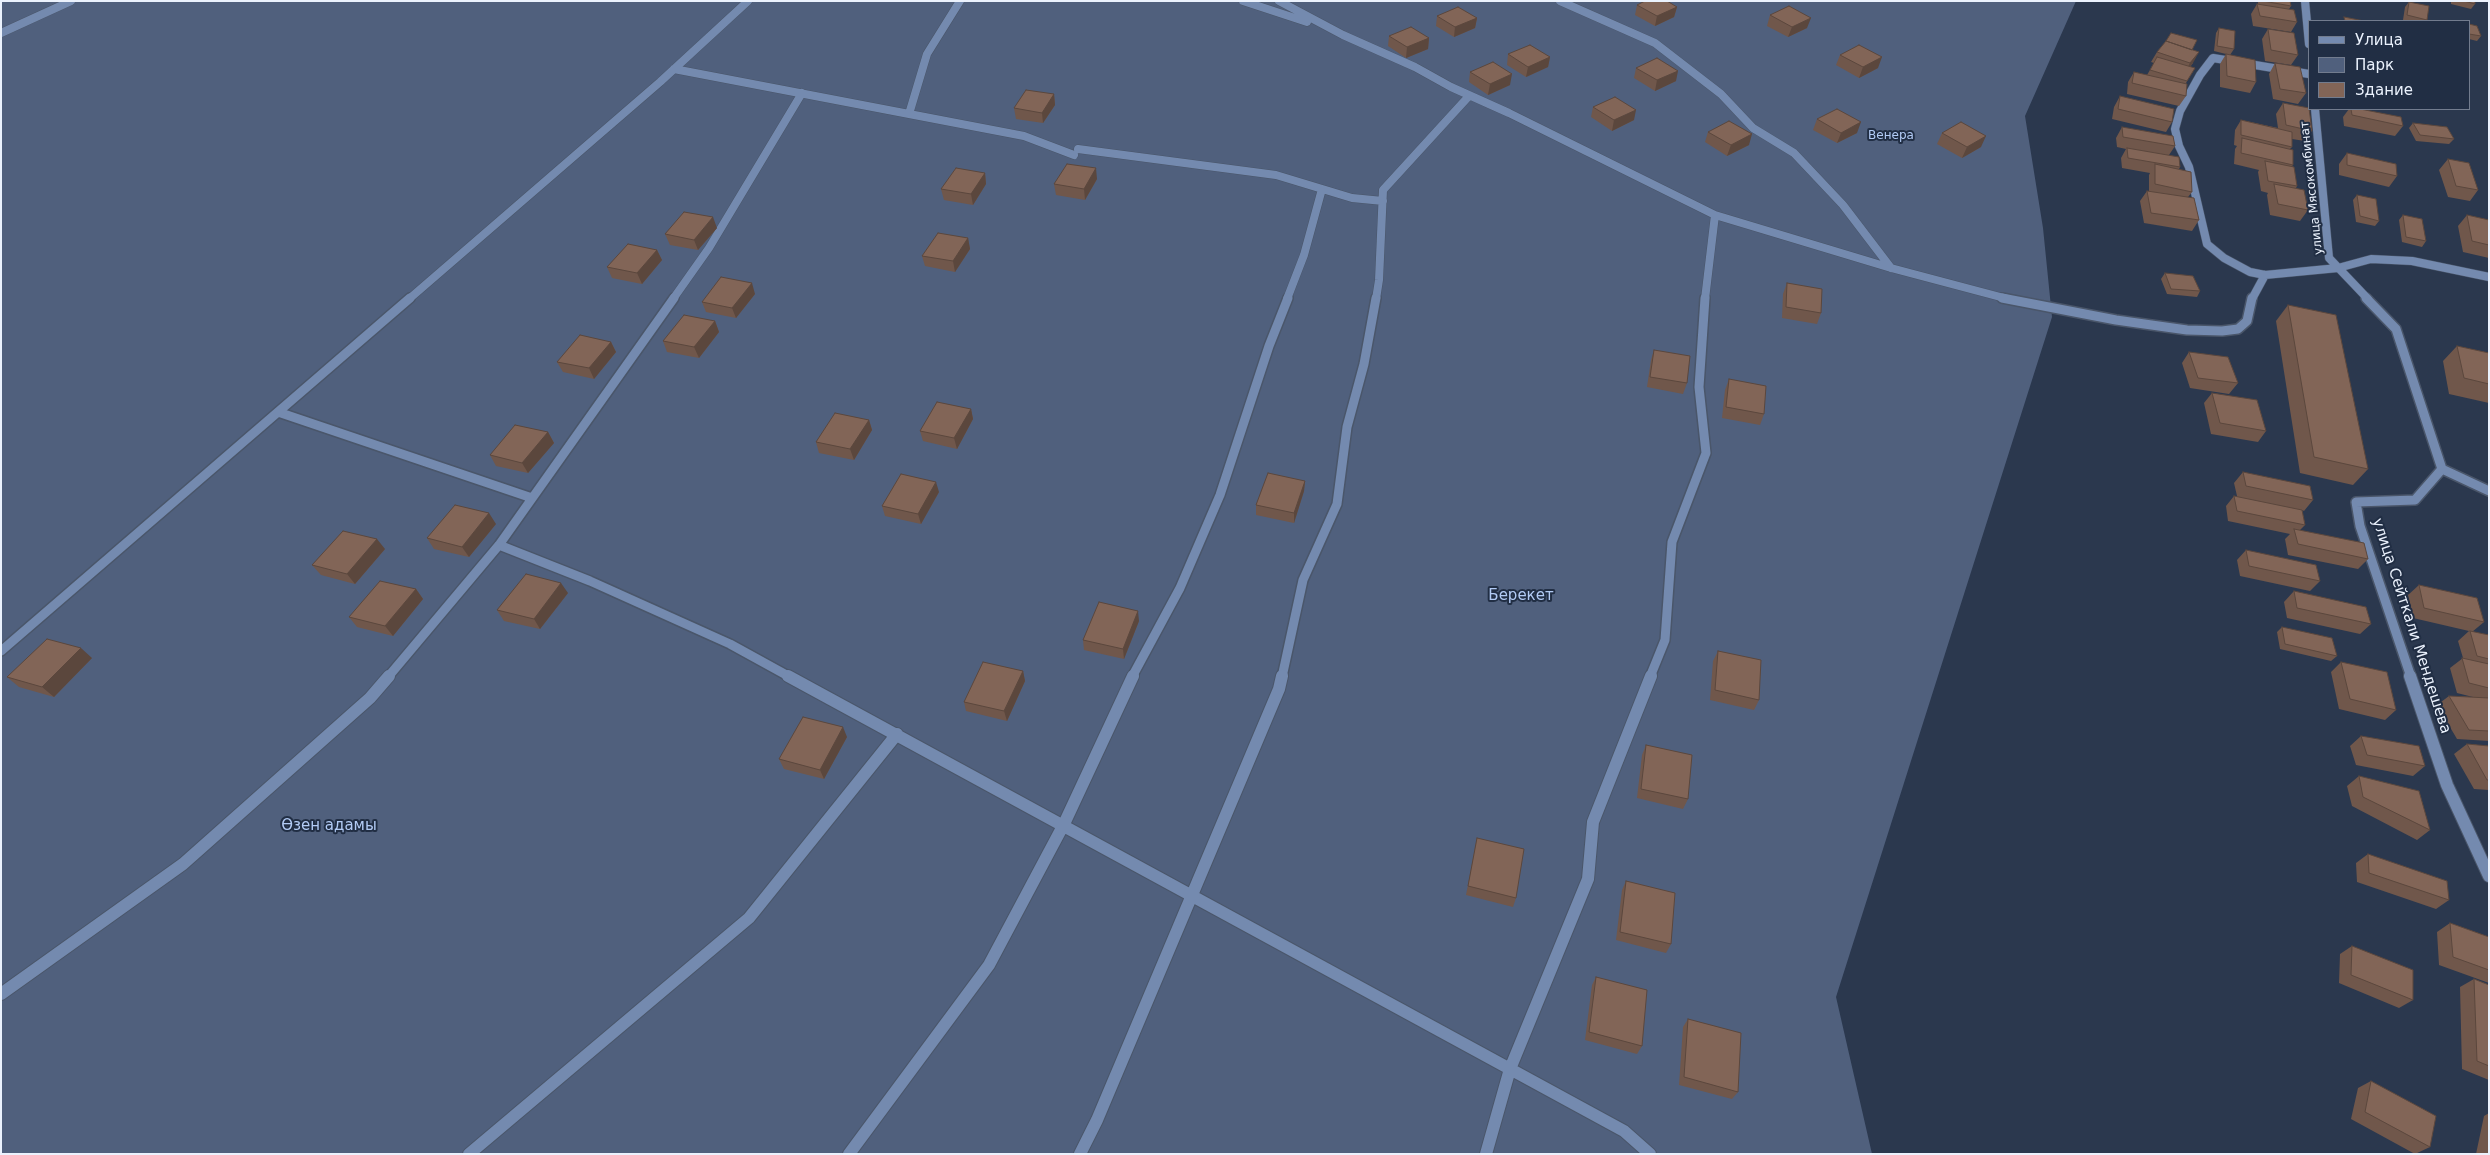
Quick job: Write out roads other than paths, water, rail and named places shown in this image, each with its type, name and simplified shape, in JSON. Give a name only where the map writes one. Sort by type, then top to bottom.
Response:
[{"type":"street","points":[[1,33],[71,1]]},
{"type":"street","points":[[1,651],[674,69],[748,1]]},
{"type":"street","points":[[909,114],[927,54],[960,1]]},
{"type":"street","points":[[1243,1],[1332,30]]},
{"type":"street","points":[[1279,1],[1332,30],[1415,67],[1469,96],[1715,215],[1891,268],[1998,297],[2116,320],[2187,330],[2222,332],[2238,329],[2247,321],[2252,295],[2265,275]]},
{"type":"street","points":[[1560,1],[1655,43],[1720,94],[1753,128],[1794,153],[1843,205],[1891,268]]},
{"type":"street","points":[[2305,1],[2308,33]]},
{"type":"street","points":[[2308,74],[2213,58],[2200,75],[2180,111],[2175,130],[2179,146],[2189,167],[2207,244],[2224,258],[2250,272],[2265,275],[2338,268],[2371,259],[2412,261],[2489,277]]},
{"type":"street","points":[[674,69],[1024,136],[1076,152],[1276,175],[1352,198],[1383,201]]},
{"type":"street","points":[[1,994],[184,864],[370,698],[499,545],[709,248],[802,93]]},
{"type":"street","points":[[1080,1154],[1097,1120],[1279,689],[1303,580],[1337,504],[1347,427],[1364,364],[1379,280],[1383,190],[1469,96]]},
{"type":"street","name":"улица Мясокомбинат","points":[[2315,110],[2329,258],[2396,329],[2417,388],[2442,469]]},
{"type":"street","points":[[848,1154],[989,965],[1064,824],[1143,654],[1180,588],[1220,495],[1269,346],[1304,255],[1322,188]]},
{"type":"street","points":[[1486,1154],[1510,1069],[1588,878],[1593,822],[1665,640],[1672,542],[1706,453],[1699,387],[1705,299],[1715,215]]},
{"type":"street","points":[[278,412],[532,498]]},
{"type":"street","points":[[2442,469],[2489,491]]},
{"type":"street","name":"улица Сейткали Мендешева","points":[[2442,469],[2416,500],[2356,502],[2360,526],[2447,785],[2489,876]]},
{"type":"street","points":[[499,545],[590,581],[730,644],[1064,824],[1192,896],[1624,1131],[1650,1154]]},
{"type":"street","points":[[469,1154],[749,918],[898,734]]},
{"type":"park label","name":"Венера","points":[[1891,136]]},
{"type":"park label","name":"Берекет","points":[[1521,596]]},
{"type":"park label","name":"Өзен адамы","points":[[329,826]]}]
